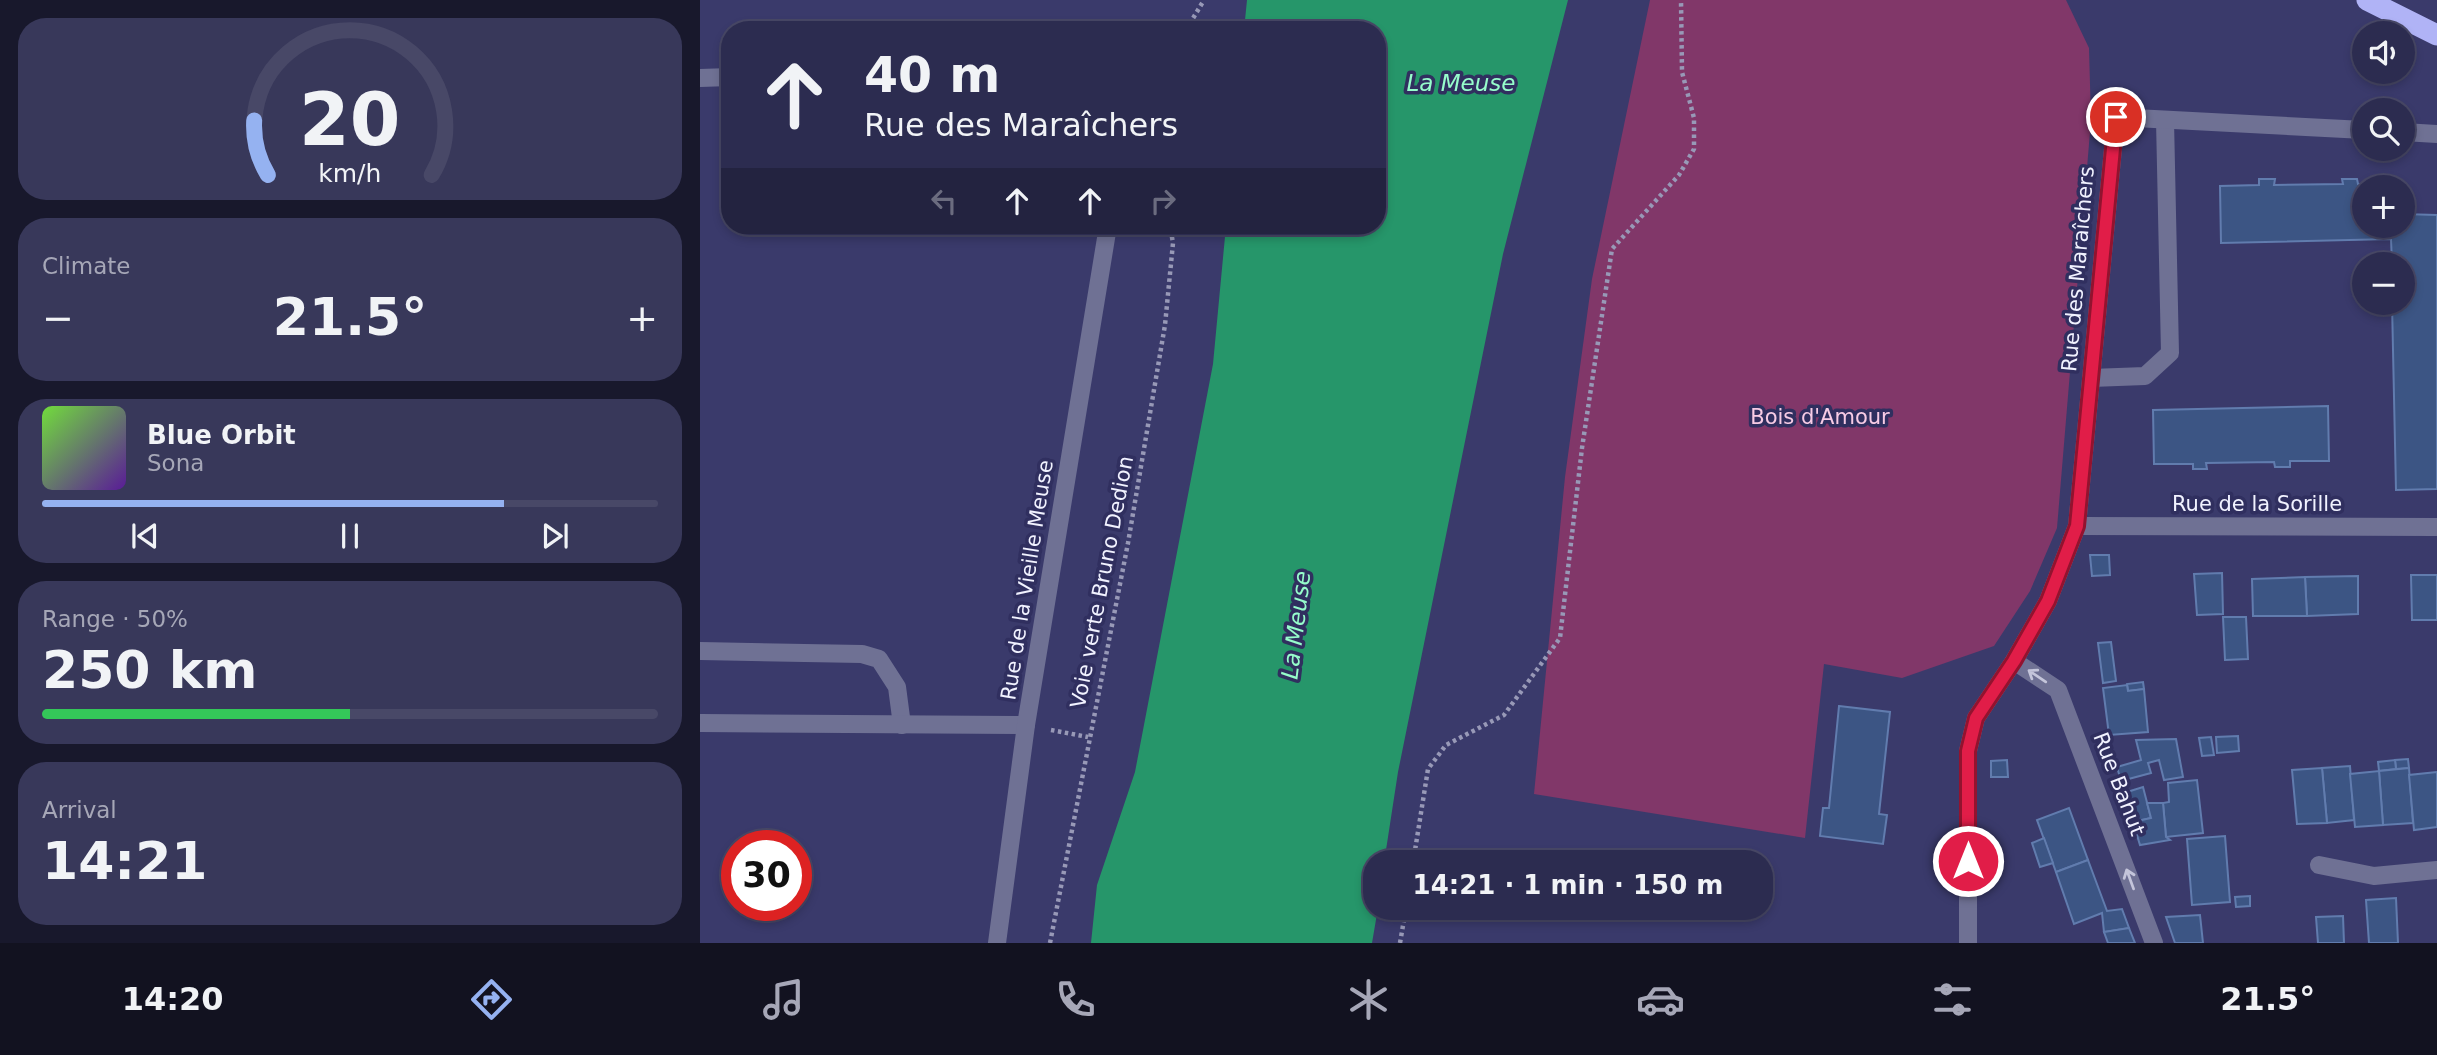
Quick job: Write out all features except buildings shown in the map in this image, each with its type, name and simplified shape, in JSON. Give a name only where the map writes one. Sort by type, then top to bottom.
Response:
[{"type":"highway","points":[[2367,0],[2437,35]]},
{"type":"street","points":[[700,78],[721,77]]},
{"type":"street","name":"Rue des Maraîchers","points":[[1968,943],[1968,751],[1976,718],[2014,661],[2048,601],[2077,526],[2116,117],[2352,129]]},
{"type":"street","points":[[2091,378],[2145,376],[2170,353],[2165,120]]},
{"type":"street","points":[[2415,133],[2437,134]]},
{"type":"street","name":"Rue de la Vieille Meuse","points":[[997,943],[1026,725],[1107,235]]},
{"type":"street","name":"Rue de la Sorille","points":[[2077,526],[2437,527]]},
{"type":"street","points":[[700,651],[862,654],[879,659],[897,687],[902,725]]},
{"type":"street","name":"Rue Bahut","points":[[2014,661],[2058,690],[2154,943]]},
{"type":"street","points":[[700,723],[1026,725]]},
{"type":"street","points":[[2319,865],[2374,876],[2437,870]]},
{"type":"path","points":[[1191,21],[1204,0]]},
{"type":"path","points":[[1415,850],[1428,769],[1446,745],[1504,715],[1560,638],[1582,448],[1612,249],[1679,175],[1694,149],[1694,118],[1682,72],[1681,0]]},
{"type":"path","name":"Voie verte Bruno Dedion","points":[[1050,943],[1088,737],[1128,544],[1165,325],[1172,235]]},
{"type":"path","points":[[1026,725],[1088,737]]},
{"type":"path","points":[[1400,943],[1404,920]]},
{"type":"green space","name":"Bois d'Amour","points":[[1650,0],[2066,0],[2089,48],[2091,120],[2057,528],[2030,591],[1994,646],[1902,678],[1824,664],[1805,838],[1534,794],[1565,477],[1592,279]]},
{"type":"water","name":"La Meuse","points":[[1247,0],[1568,0],[1503,254],[1398,772],[1386,850],[1363,850],[1363,920],[1376,920],[1372,943],[1091,943],[1097,885],[1135,772],[1213,364],[1225,235],[1386,235],[1386,21],[1245,21]]},
{"type":"route","points":[[1968,861],[1968,751],[1976,718],[2014,661],[2048,601],[2077,526],[2116,117]]}]
